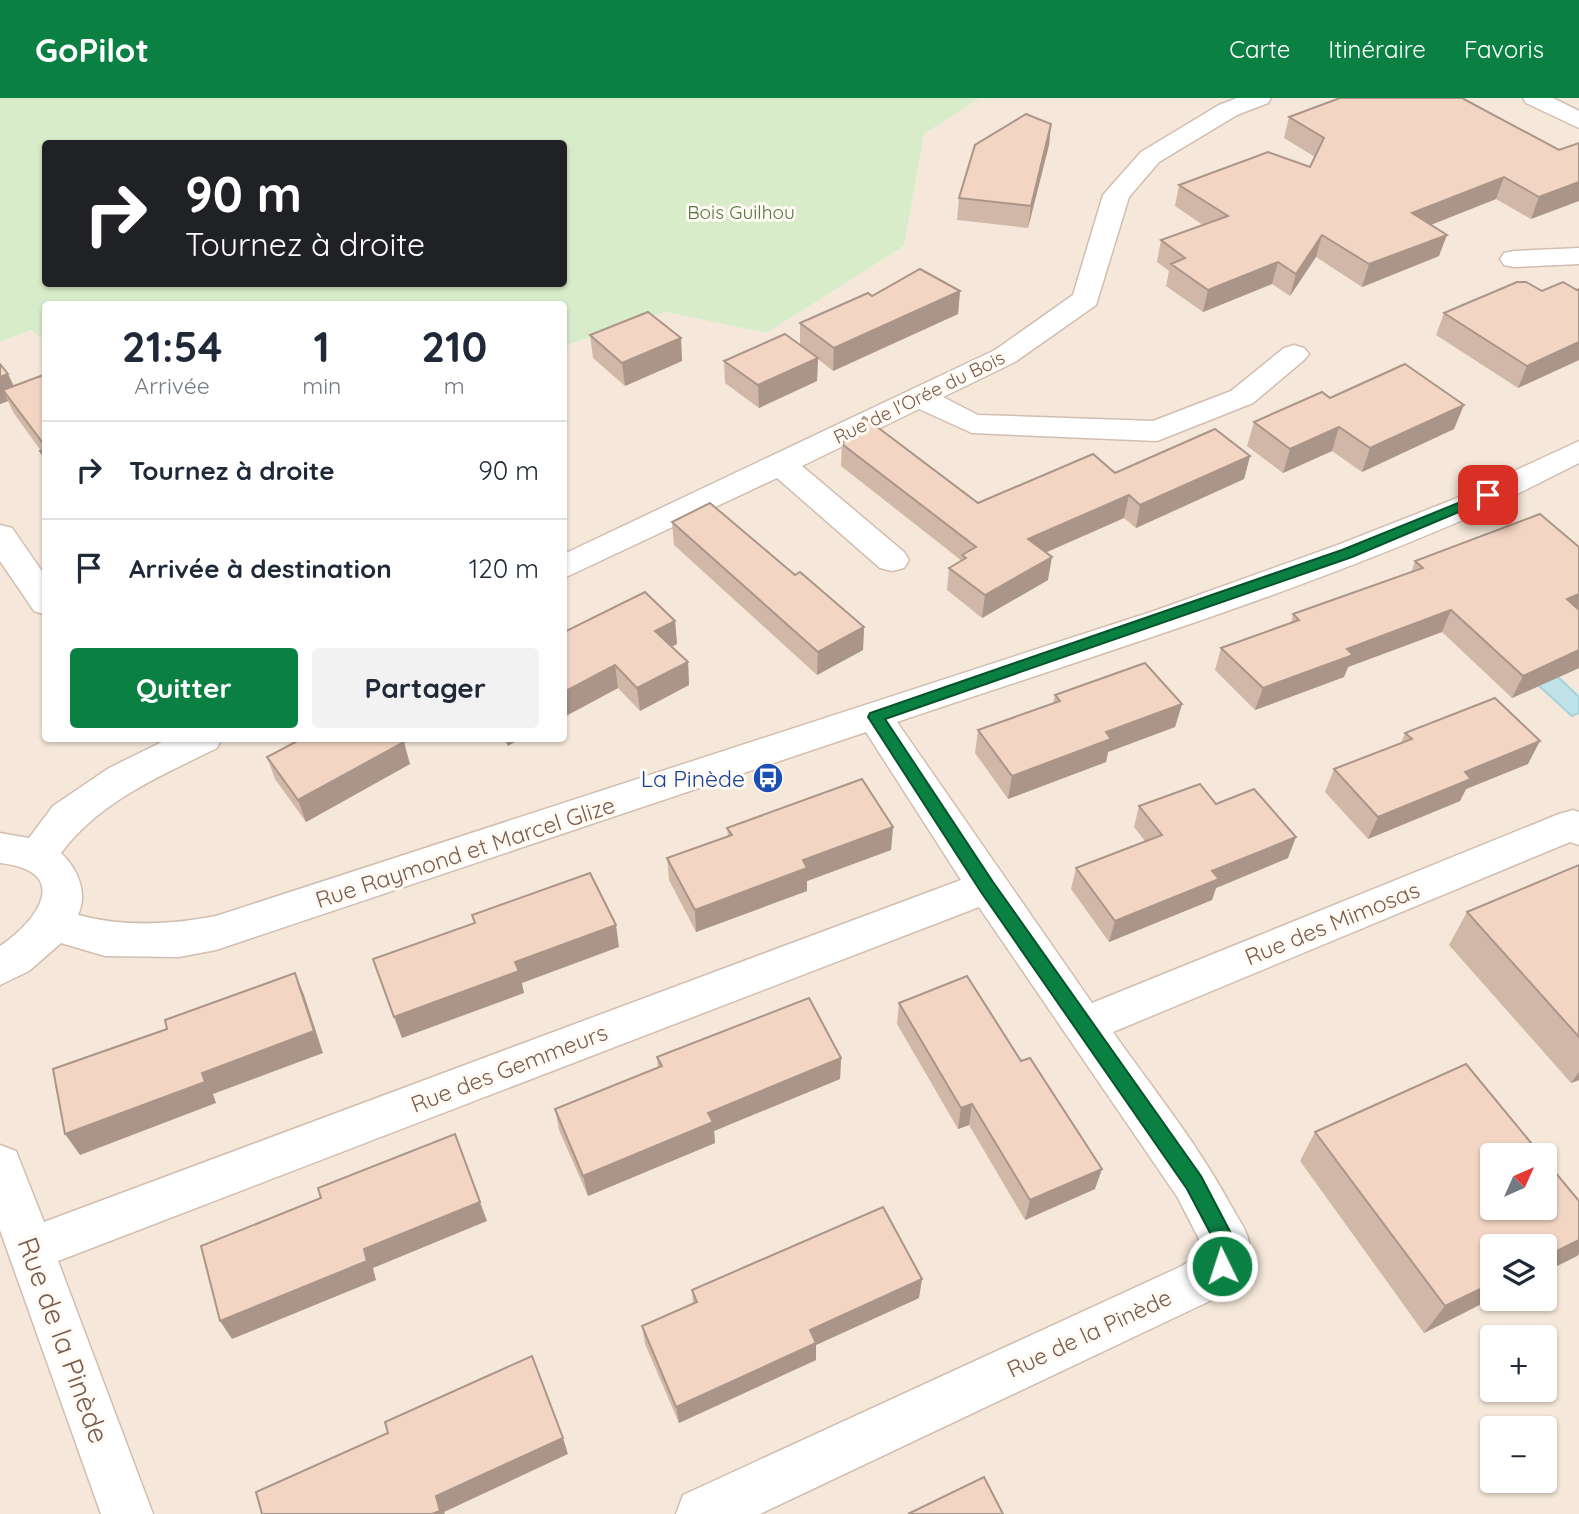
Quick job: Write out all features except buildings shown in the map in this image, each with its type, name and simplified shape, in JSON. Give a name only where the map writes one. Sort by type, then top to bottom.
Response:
[{"type":"street","name":"Rue de l'Orée du Bois","points":[[567,566],[1004,356],[1086,299],[1116,195],[1150,157],[1228,110],[1259,98]]},
{"type":"street","points":[[1535,98],[1579,121]]},
{"type":"street","points":[[1514,259],[1579,256]]},
{"type":"street","points":[[919,397],[972,424],[1157,431],[1242,397],[1294,354]]},
{"type":"street","name":"Rue Raymond et Marcel Glize","points":[[52,924],[105,939],[179,940],[216,933],[875,717],[1347,554],[1573,460]]},
{"type":"street","points":[[780,464],[892,560]]},
{"type":"street","points":[[0,536],[42,597]]},
{"type":"street","name":"Rue de la Pinède","points":[[702,1514],[1199,1282],[1222,1266],[1226,1243],[1194,1183],[987,887],[875,717]]},
{"type":"street","points":[[19,851],[122,778],[145,750],[184,742]]},
{"type":"street","name":"Rue des Mimosas","points":[[1084,1025],[1573,825],[1579,830]]},
{"type":"street","points":[[0,968],[27,952],[52,924],[62,901],[60,880],[49,863],[19,851]]},
{"type":"street","name":"Rue des Gemmeurs","points":[[31,1249],[987,887]]},
{"type":"street","name":"Rue de la Pinède","points":[[0,1166],[127,1514]]},
{"type":"shaded area","points":[[980,98],[1579,98],[1579,1514],[0,1514],[0,342],[31,330],[42,339],[42,742],[567,742],[567,345],[665,312],[767,333],[904,246],[924,134]]},
{"type":"green space","name":"Bois Guilhou","points":[[0,98],[980,98],[924,134],[904,246],[767,333],[665,312],[567,345],[567,301],[42,301],[42,339],[31,330],[0,342]]},
{"type":"water","points":[[1555,674],[1579,697],[1579,713],[1572,716],[1537,684]]},
{"type":"place","name":"La Pinède","points":[[768,778]]},
{"type":"route","points":[[1222,1266],[1226,1243],[1194,1183],[987,887],[875,717],[1166,619],[1347,554],[1488,495]]}]
